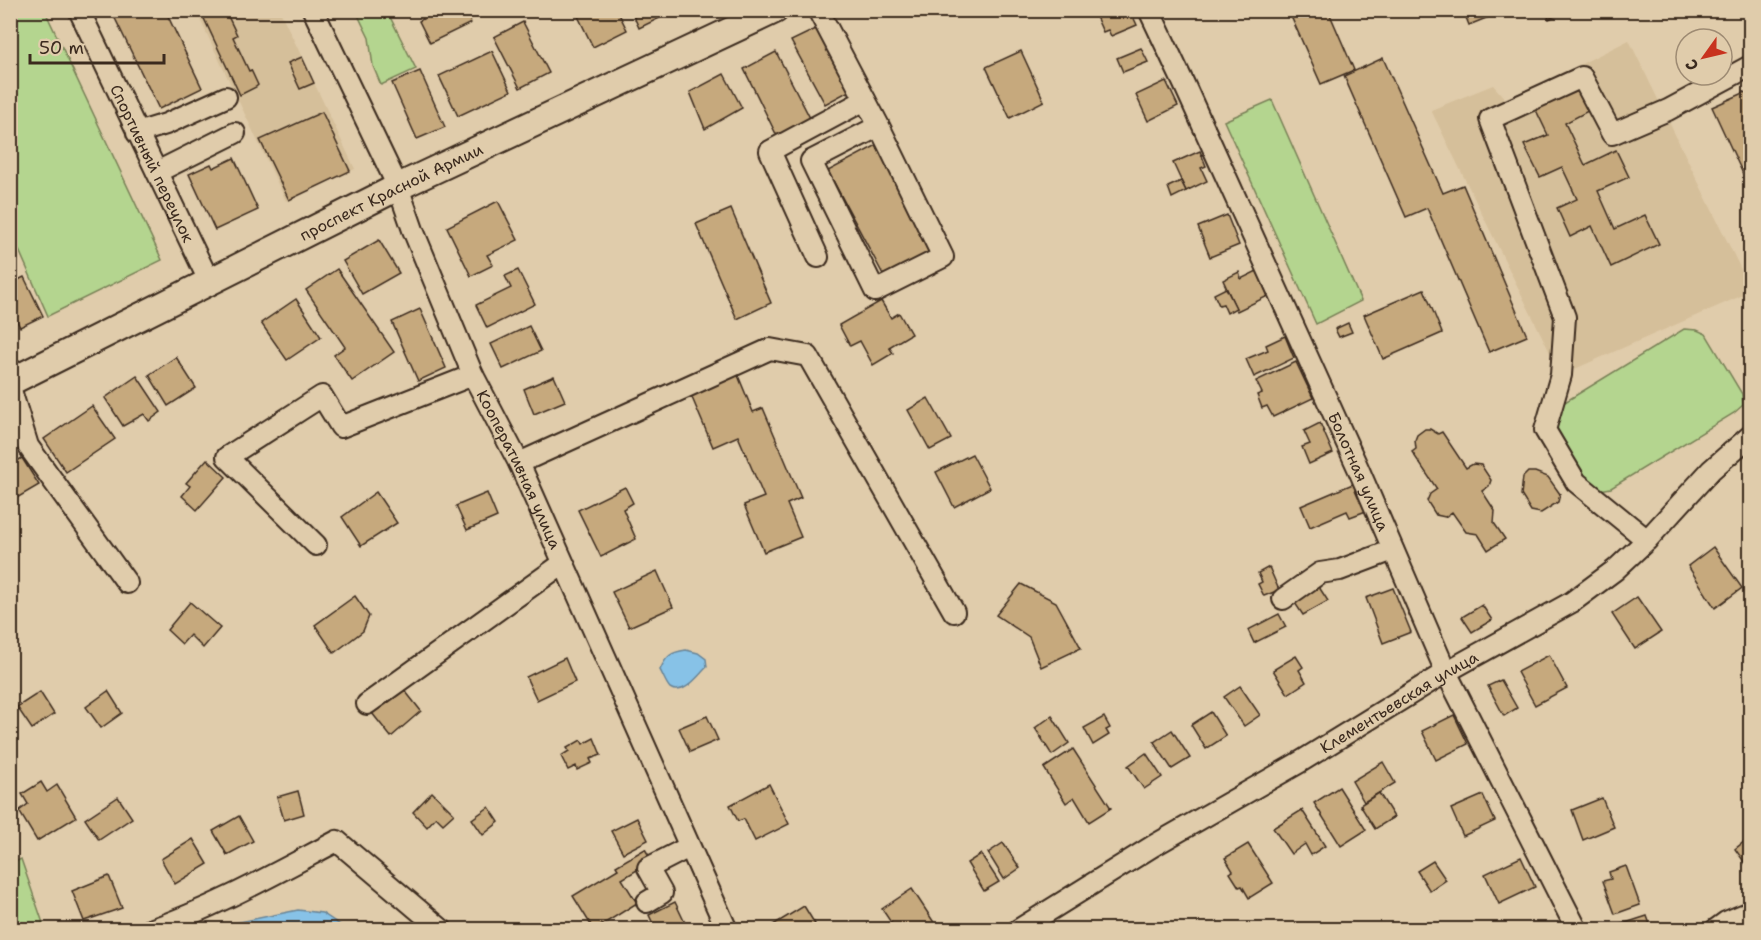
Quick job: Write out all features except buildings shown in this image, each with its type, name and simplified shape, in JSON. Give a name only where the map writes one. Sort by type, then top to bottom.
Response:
[{"type":"main road","name":"проспект Красной Армии","points":[[10,382],[398,187],[775,10]]},
{"type":"street","name":"Спортивный переулок","points":[[79,10],[210,283]]},
{"type":"street","name":"Кооперативная улица","points":[[313,10],[398,187],[413,230],[473,375],[519,464],[727,930]]},
{"type":"street","points":[[818,10],[879,126],[943,257],[876,291],[811,161],[879,126]]},
{"type":"street","name":"Болотная улица","points":[[1152,12],[1446,672],[1577,930]]},
{"type":"street","points":[[1647,540],[1576,482],[1545,430],[1561,375],[1565,317],[1490,119],[1582,77],[1612,134],[1668,110],[1750,66]]},
{"type":"street","points":[[142,141],[166,124],[226,97]]},
{"type":"street","points":[[818,257],[770,151],[865,100]]},
{"type":"street","points":[[157,172],[236,133]]},
{"type":"street","points":[[519,464],[770,349],[808,356],[954,612]]},
{"type":"street","points":[[316,545],[227,457],[322,396],[341,427],[473,375]]},
{"type":"street","points":[[10,387],[28,446],[127,583]]},
{"type":"street","name":"Клементьевская улица","points":[[1018,930],[1153,846],[1300,762],[1446,672],[1572,602],[1615,570],[1647,540],[1711,470],[1750,436]]},
{"type":"street","points":[[1283,599],[1320,573],[1340,570],[1393,550]]},
{"type":"street","points":[[367,704],[562,564]]},
{"type":"street","points":[[150,930],[189,916],[268,878],[337,841],[442,930]]},
{"type":"street","points":[[647,902],[662,893],[648,868],[689,847]]},
{"type":"street","points":[[1715,930],[1726,922],[1750,912]]},
{"type":"shaded area","points":[[196,11],[280,11],[355,169],[286,201]]},
{"type":"shaded area","points":[[1629,40],[1750,292],[1561,375],[1431,110],[1493,85],[1507,101]]},
{"type":"green space","points":[[10,11],[45,11],[162,260],[48,316],[11,232]]},
{"type":"green space","points":[[356,11],[387,11],[416,69],[381,85],[373,66],[369,38]]},
{"type":"green space","points":[[1272,100],[1361,301],[1316,324],[1224,121]]},
{"type":"green space","points":[[1684,329],[1697,330],[1706,334],[1742,394],[1743,405],[1734,413],[1611,488],[1600,490],[1591,485],[1555,428],[1560,405]]},
{"type":"green space","points":[[21,859],[45,929],[11,929],[11,864]]},
{"type":"water","points":[[686,650],[698,653],[706,659],[707,667],[686,687],[675,690],[670,688],[660,670],[664,661],[670,656]]},
{"type":"water","points":[[298,910],[322,913],[346,929],[206,929]]}]
